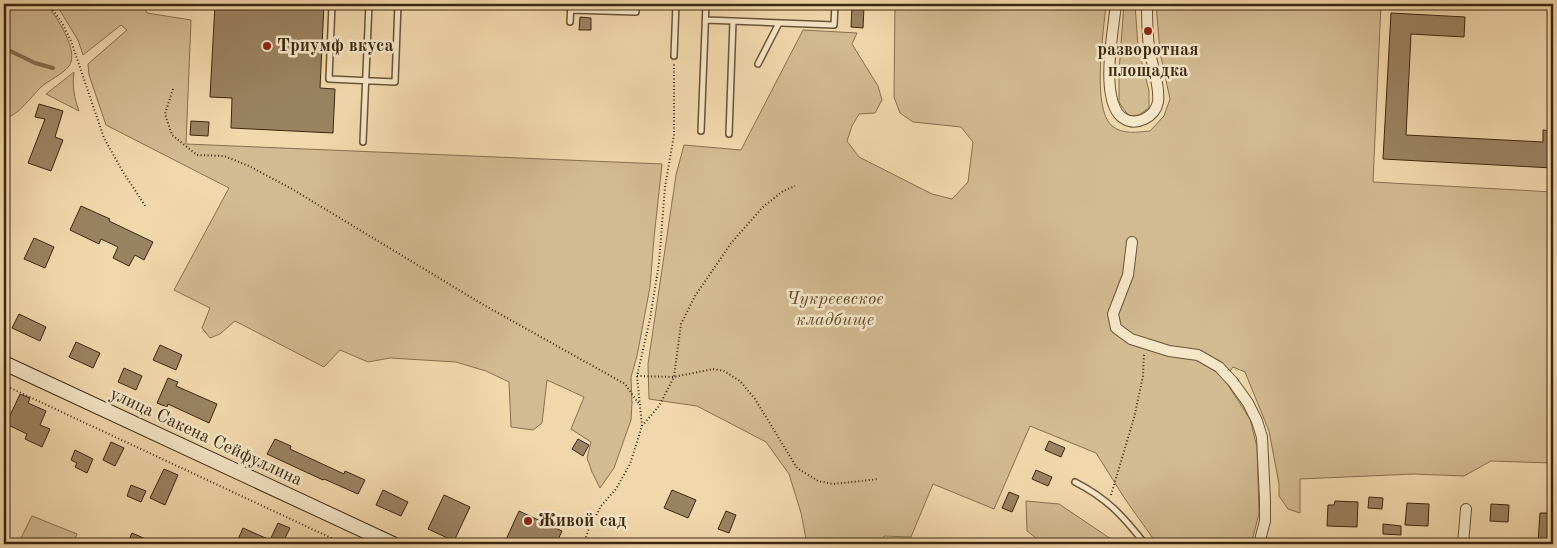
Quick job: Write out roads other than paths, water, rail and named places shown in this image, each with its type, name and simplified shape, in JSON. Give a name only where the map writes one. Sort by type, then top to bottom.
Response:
[{"type":"main road","name":"улица Сакена Сейфуллина","points":[[4,363],[393,544]]},
{"type":"street","points":[[1116,4],[1110,69],[1111,95],[1116,111],[1123,119],[1136,122],[1145,120],[1154,112],[1158,102],[1150,52],[1147,4]]},
{"type":"street","points":[[1132,242],[1128,275],[1113,314],[1116,328],[1131,339],[1169,350],[1198,355],[1219,367],[1248,403],[1262,437],[1265,521],[1258,544]]},
{"type":"street","points":[[1463,544],[1466,509]]},
{"type":"lane","points":[[332,4],[329,79],[394,82],[398,4]]},
{"type":"lane","points":[[363,142],[369,4]]},
{"type":"lane","points":[[570,22],[571,7],[636,12],[636,4]]},
{"type":"lane","points":[[674,56],[676,4]]},
{"type":"lane","points":[[701,131],[706,4]]},
{"type":"lane","points":[[706,20],[834,25],[835,4]]},
{"type":"lane","points":[[729,134],[733,21]]},
{"type":"lane","points":[[758,64],[780,23]]},
{"type":"lane","points":[[1075,482],[1110,504],[1145,544]]},
{"type":"waterway","points":[[4,48],[35,63],[53,68]]},
{"type":"place","name":"разворотная площадка","points":[[1148,31]]},
{"type":"place","name":"Триумф вкуса","points":[[267,46]]},
{"type":"place","name":"Живой сад","points":[[528,521]]},
{"type":"park label","name":"Чукреевское кладбище","points":[[835,309]]}]
